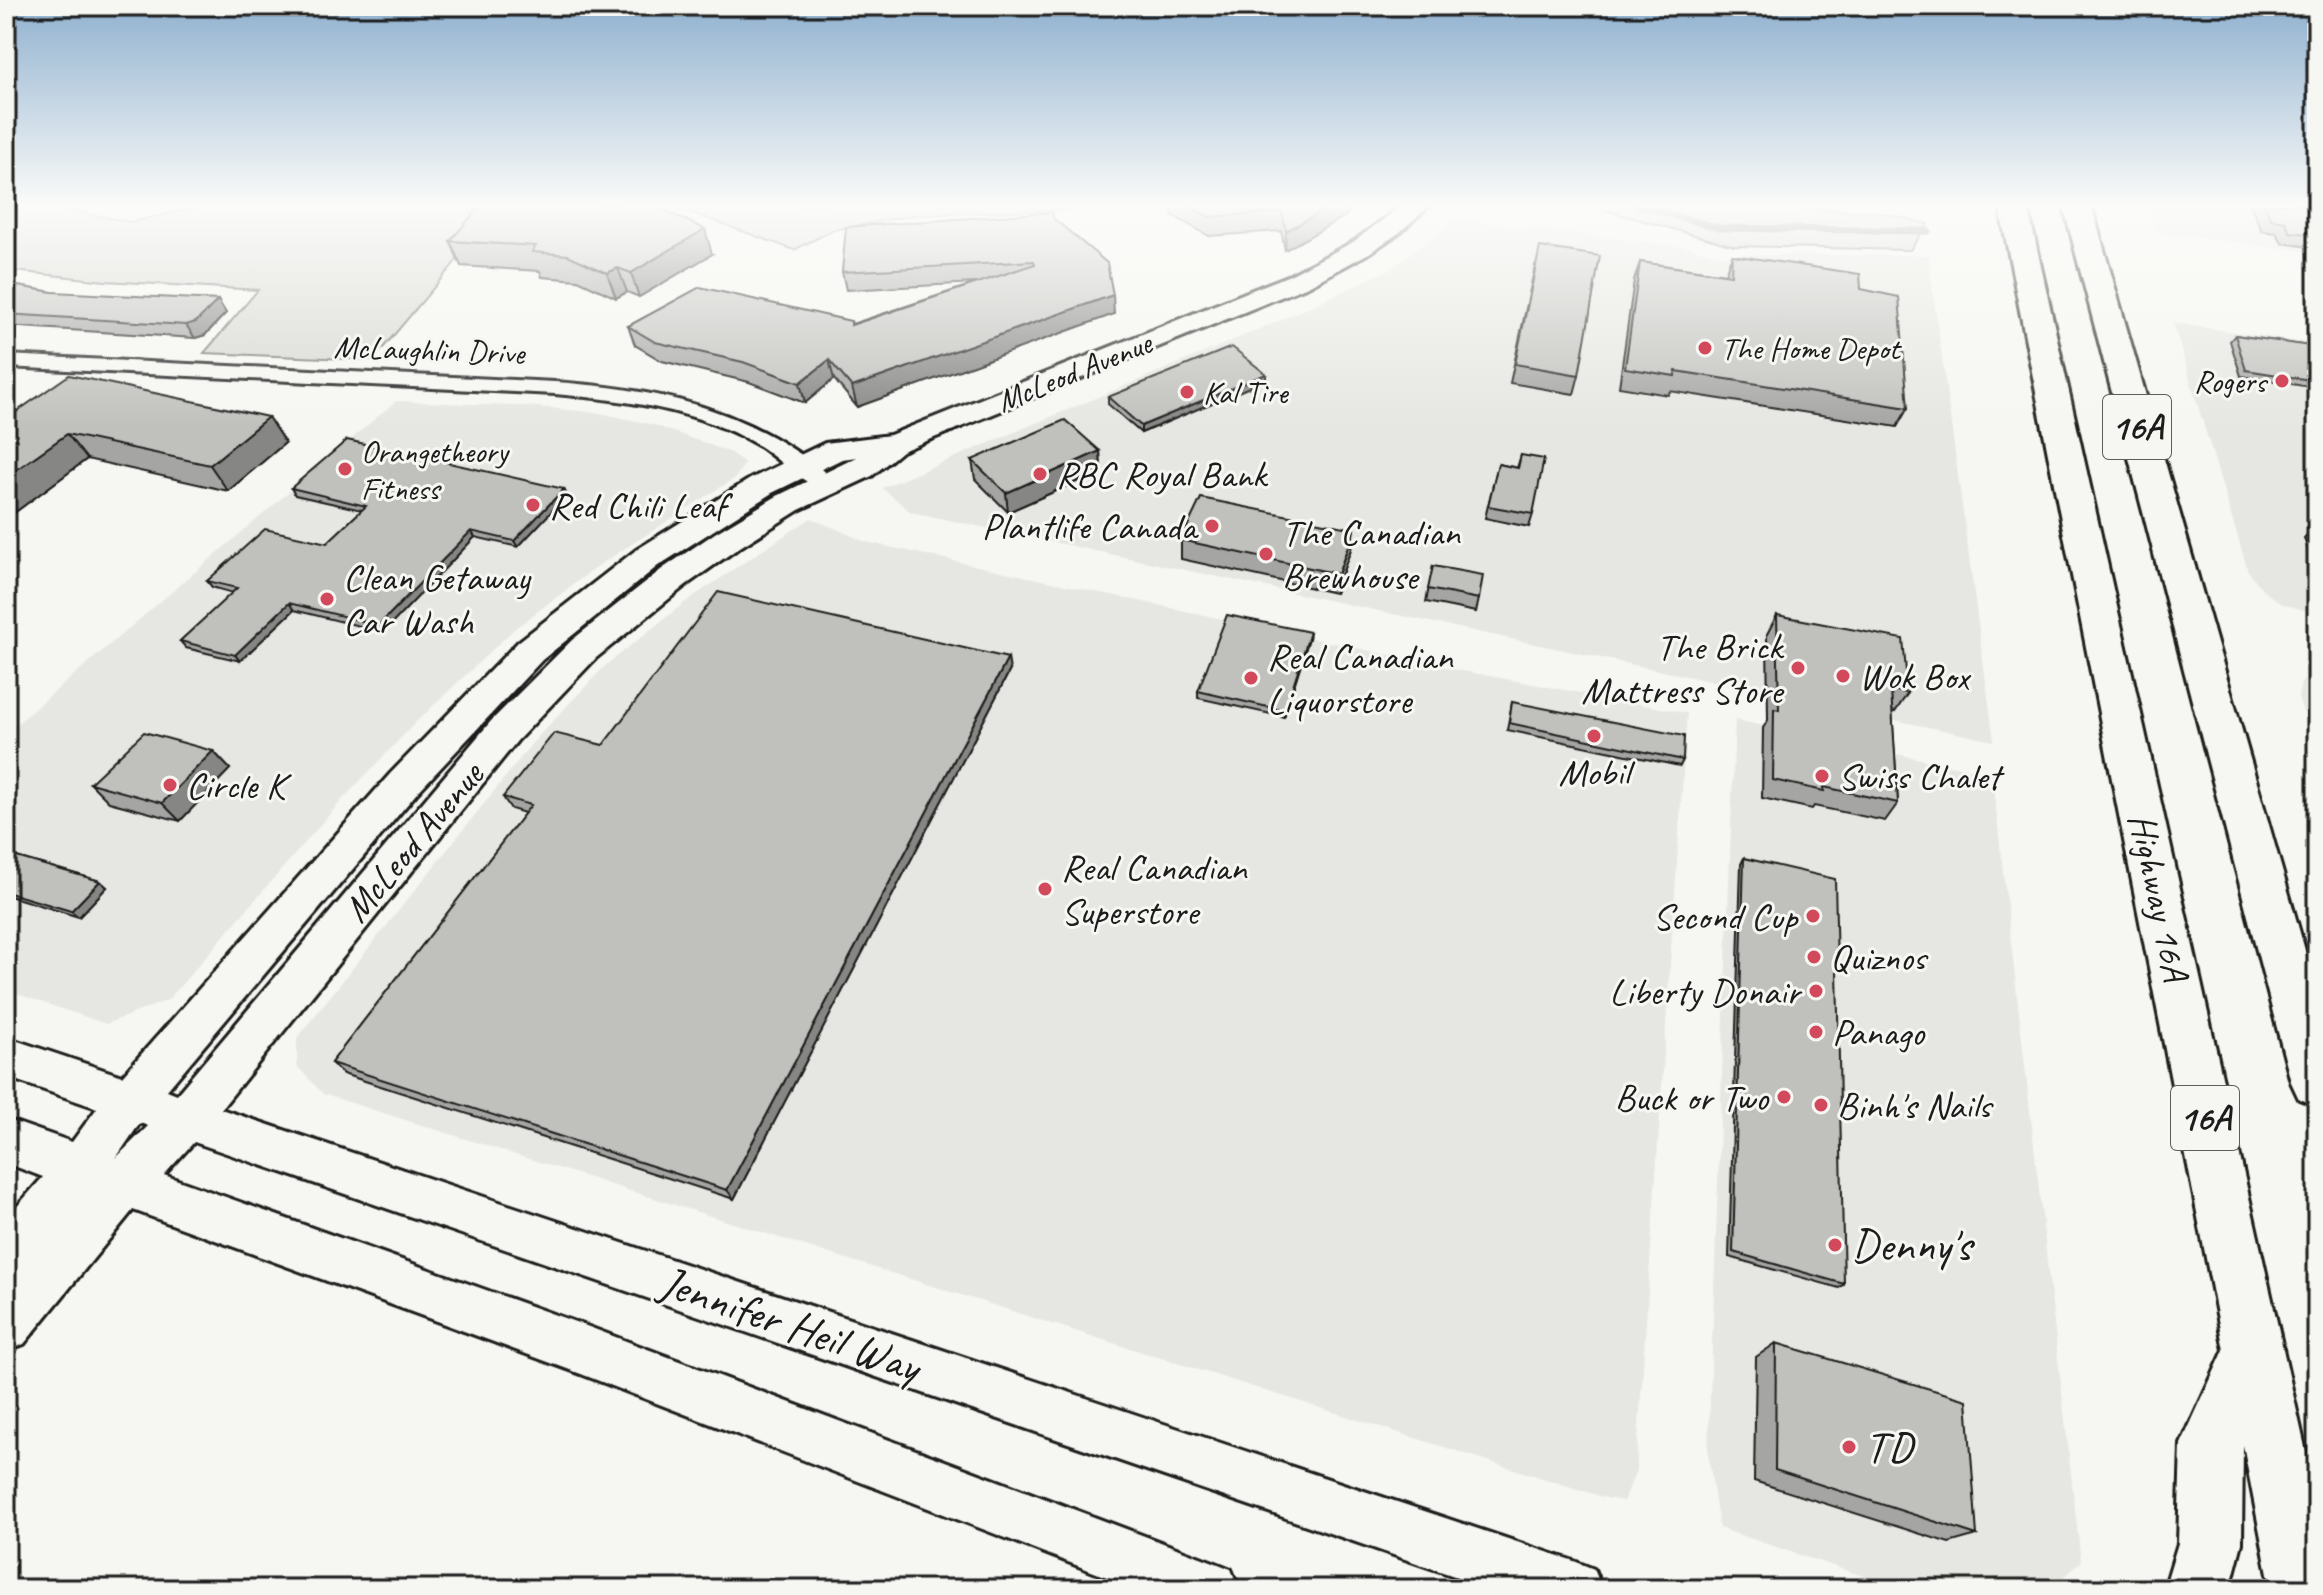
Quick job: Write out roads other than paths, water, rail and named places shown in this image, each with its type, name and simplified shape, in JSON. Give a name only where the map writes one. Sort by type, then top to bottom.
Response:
[{"type":"main road","name":"Highway 16A","points":[[2029,278],[2304,1589]]},
{"type":"main road","name":"16A","points":[[2097,278],[2317,1082]]},
{"type":"main road","points":[[2197,1589],[2210,1543],[2212,1444],[2254,1353]]},
{"type":"street","name":"McLeod Avenue","points":[[6,1326],[103,1176],[130,1100],[412,773],[530,651],[647,558],[761,486],[861,469],[895,444],[1301,278]]},
{"type":"street","name":"McLaughlin Drive","points":[[6,361],[628,394],[683,405],[716,416],[767,439],[814,475]]},
{"type":"street","name":"McLeod Avenue","points":[[6,1256],[103,1176],[185,1119],[504,731],[584,649],[674,577],[788,503],[814,475]]},
{"type":"street","name":"Jennifer Heil Way","points":[[6,1057],[1574,1589]]},
{"type":"street","points":[[6,1141],[581,1349],[1211,1589]]},
{"type":"place","name":"The Home Depot","points":[[1705,348]]},
{"type":"place","name":"Rogers","points":[[2282,381]]},
{"type":"place","name":"Kal Tire","points":[[1187,392]]},
{"type":"place","name":"Orangetheory Fitness","points":[[345,469]]},
{"type":"place","name":"RBC Royal Bank","points":[[1040,474]]},
{"type":"place","name":"Red Chili Leaf","points":[[533,505]]},
{"type":"place","name":"Plantlife Canada","points":[[1212,526]]},
{"type":"place","name":"The Canadian Brewhouse","points":[[1266,554]]},
{"type":"place","name":"Clean Getaway Car Wash","points":[[327,599]]},
{"type":"place","name":"The Brick Mattress Store","points":[[1798,668]]},
{"type":"place","name":"Wok Box","points":[[1843,676]]},
{"type":"place","name":"Real Canadian Liquorstore","points":[[1251,678]]},
{"type":"place","name":"Mobil","points":[[1594,736]]},
{"type":"place","name":"Swiss Chalet","points":[[1822,776]]},
{"type":"place","name":"Circle K","points":[[170,785]]},
{"type":"place","name":"Real Canadian Superstore","points":[[1045,889]]},
{"type":"place","name":"Second Cup","points":[[1813,916]]},
{"type":"place","name":"Quiznos","points":[[1814,957]]},
{"type":"place","name":"Liberty Donair","points":[[1816,991]]},
{"type":"place","name":"Panago","points":[[1816,1032]]},
{"type":"place","name":"Buck or Two","points":[[1784,1097]]},
{"type":"place","name":"Binh's Nails","points":[[1821,1105]]},
{"type":"place","name":"Denny's","points":[[1835,1245]]},
{"type":"place","name":"TD","points":[[1849,1447]]}]
